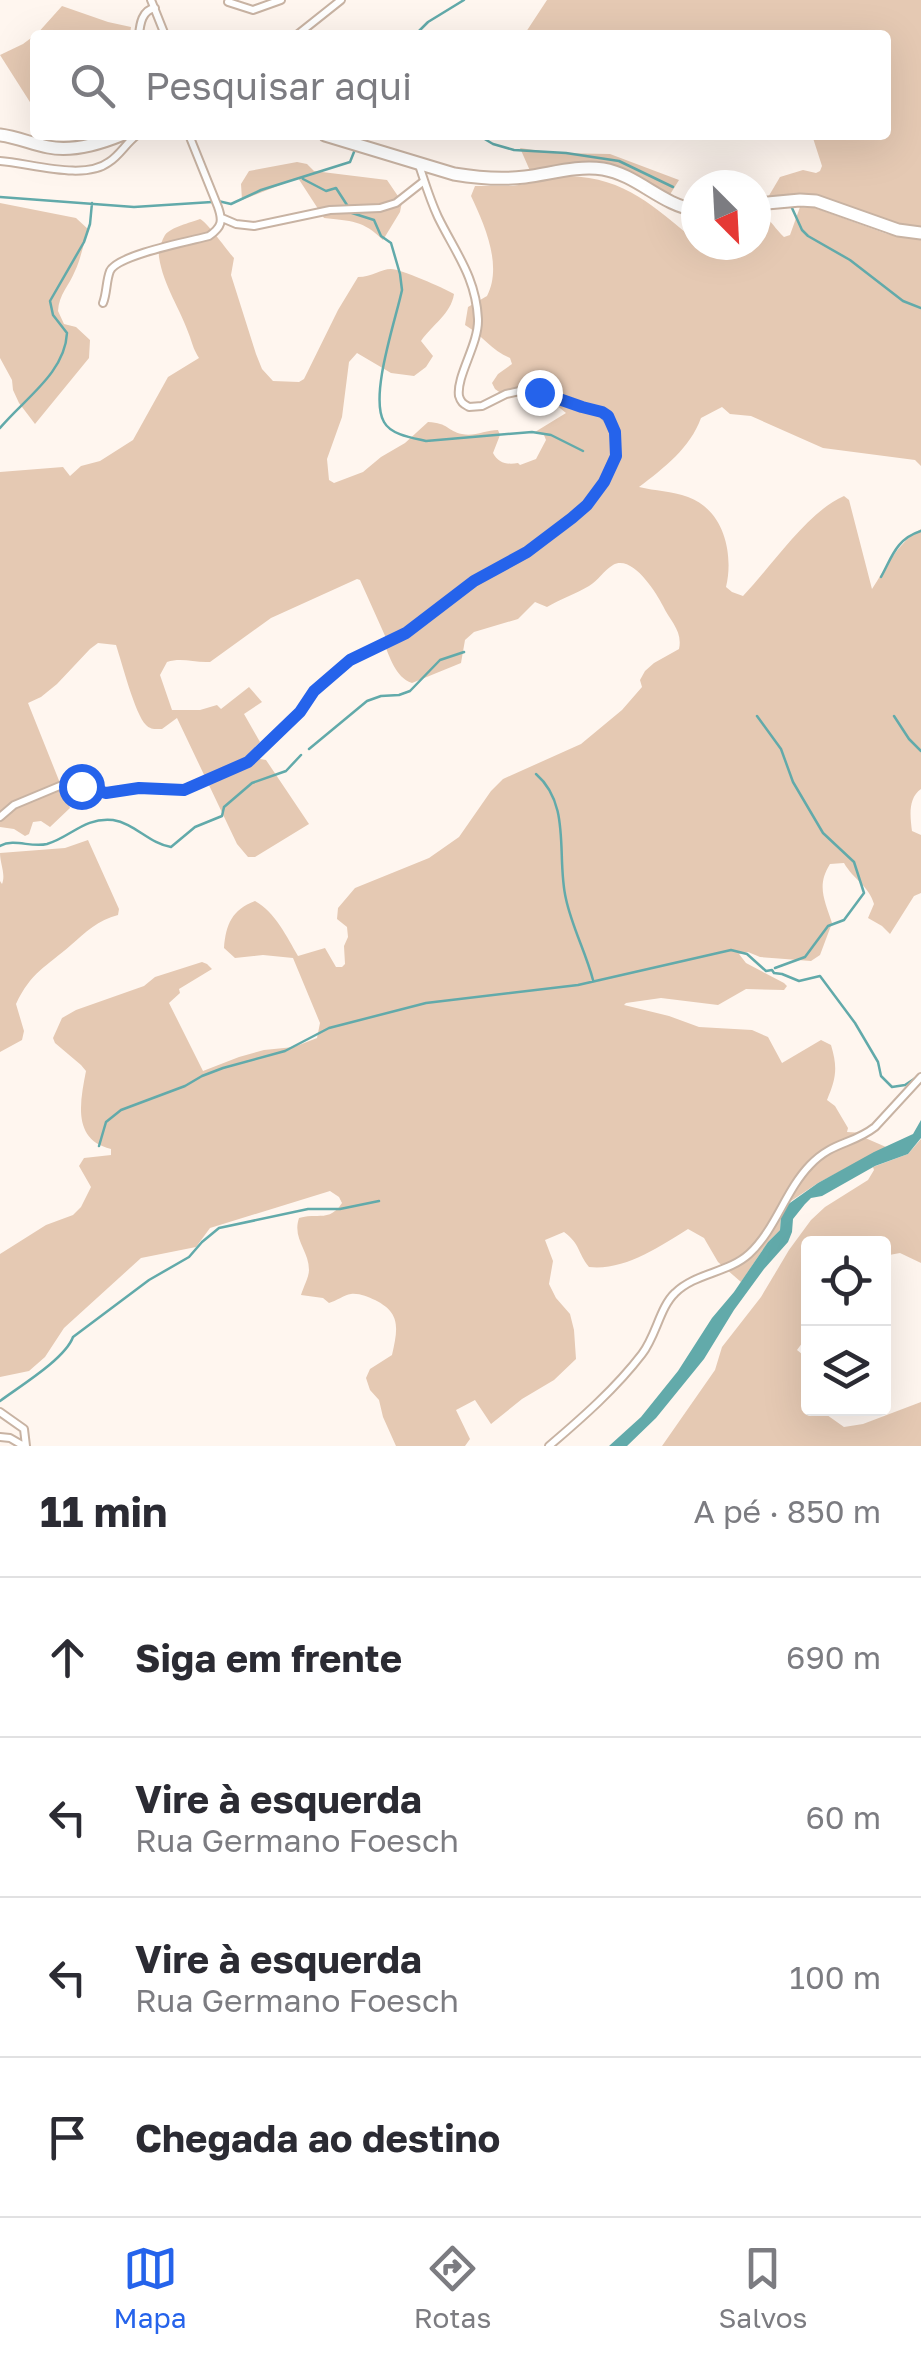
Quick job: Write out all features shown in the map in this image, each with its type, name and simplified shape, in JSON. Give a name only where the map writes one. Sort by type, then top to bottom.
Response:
[{"type":"main road","points":[[0,135],[64,149],[107,140]]},
{"type":"main road","points":[[340,140],[454,174],[498,179],[600,168],[626,176],[681,206]]},
{"type":"main road","points":[[771,202],[816,201],[898,230],[921,233]]},
{"type":"street","points":[[228,2],[253,10],[281,0]]},
{"type":"street","points":[[304,30],[341,0]]},
{"type":"street","points":[[140,30],[153,4]]},
{"type":"street","points":[[153,4],[164,30]]},
{"type":"street","points":[[0,161],[62,170],[96,168],[110,162],[131,140]]},
{"type":"street","points":[[103,303],[110,272],[118,262],[218,230],[222,218],[191,140]]},
{"type":"street","points":[[0,817],[14,805],[62,785],[106,793],[139,788],[184,790],[248,762],[300,712],[314,691],[350,660],[406,633],[474,581],[527,552],[587,505],[604,482],[616,456],[616,442],[612,424],[602,412],[524,390],[482,406],[469,407],[462,402],[459,392],[478,323],[476,304],[466,268],[439,218],[419,164]]},
{"type":"street","points":[[222,218],[254,226],[309,213],[380,208],[396,203],[424,180]]},
{"type":"street","points":[[550,1446],[642,1354],[673,1294],[748,1256],[813,1162],[831,1147],[876,1127],[921,1077]]},
{"type":"street","points":[[0,1412],[24,1428],[25,1446]]},
{"type":"street","points":[[0,1437],[25,1446]]},
{"type":"shaded area","points":[[547,0],[921,0],[921,230],[846,210],[771,200],[780,177],[803,170],[820,171],[814,140],[891,140],[891,30],[527,30]]},
{"type":"shaded area","points":[[62,6],[131,27],[131,30],[40,30]]},
{"type":"shaded area","points":[[30,39],[30,102],[0,55]]},
{"type":"shaded area","points":[[520,148],[610,154],[679,180],[666,201],[607,172],[531,173]]},
{"type":"shaded area","points":[[297,162],[314,171],[387,180],[402,202],[383,240],[363,225],[324,218],[298,178],[242,200],[241,184],[249,171]]},
{"type":"shaded area","points":[[569,176],[623,188],[681,229],[681,260],[771,260],[771,222],[784,237],[790,235],[800,207],[815,208],[887,234],[921,239],[921,466],[915,460],[823,448],[751,416],[730,414],[722,407],[701,418],[683,448],[639,487],[688,497],[710,512],[727,547],[726,587],[743,596],[817,514],[844,496],[849,500],[872,589],[899,549],[921,529],[921,789],[914,797],[911,813],[912,831],[921,835],[921,893],[914,896],[890,934],[868,918],[874,904],[865,887],[844,863],[830,864],[823,887],[832,923],[820,955],[811,961],[739,954],[746,963],[784,983],[784,990],[746,989],[718,1005],[661,998],[624,1005],[699,1027],[752,1030],[768,1037],[782,1063],[821,1040],[831,1045],[835,1073],[827,1100],[835,1106],[847,1132],[865,1133],[863,1137],[886,1147],[791,1201],[781,1216],[780,1230],[741,1282],[718,1262],[704,1238],[688,1229],[641,1256],[602,1267],[589,1267],[564,1232],[545,1240],[553,1261],[549,1284],[570,1314],[576,1359],[554,1380],[491,1424],[475,1400],[456,1410],[470,1439],[465,1446],[396,1446],[379,1400],[366,1378],[370,1369],[392,1355],[396,1322],[389,1310],[357,1294],[329,1303],[323,1298],[301,1295],[309,1270],[297,1225],[299,1218],[327,1215],[337,1209],[342,1203],[330,1191],[210,1228],[196,1247],[141,1258],[64,1328],[45,1357],[29,1371],[0,1377],[0,1254],[46,1225],[73,1215],[91,1187],[79,1166],[84,1158],[111,1155],[111,1149],[98,1144],[84,1129],[81,1107],[86,1071],[55,1043],[53,1038],[62,1018],[144,986],[155,977],[202,962],[212,969],[179,989],[180,993],[169,1003],[203,1071],[239,1057],[294,1047],[317,1038],[320,1023],[293,958],[235,958],[224,948],[226,932],[236,913],[255,901],[274,918],[298,956],[325,948],[336,967],[342,967],[348,937],[347,927],[337,919],[338,908],[355,888],[429,858],[459,837],[503,779],[581,744],[622,710],[642,687],[640,680],[645,671],[679,649],[680,643],[675,626],[649,584],[635,569],[620,563],[589,586],[547,607],[535,602],[518,619],[474,632],[465,640],[461,663],[412,683],[394,666],[383,641],[386,638],[357,579],[271,618],[210,662],[167,662],[160,675],[172,710],[200,710],[217,705],[221,709],[249,687],[262,702],[244,714],[260,742],[243,759],[266,760],[309,824],[255,857],[248,857],[237,844],[177,718],[162,729],[146,725],[133,700],[116,645],[98,643],[57,684],[28,703],[70,808],[50,827],[41,821],[33,822],[25,836],[0,827],[0,472],[63,467],[70,476],[81,466],[100,461],[133,440],[168,377],[199,358],[164,278],[159,255],[168,232],[200,219],[234,258],[231,275],[256,354],[273,381],[304,379],[358,277],[396,270],[454,294],[445,313],[421,341],[433,356],[414,376],[391,373],[357,353],[349,362],[342,417],[327,459],[329,480],[334,483],[363,472],[428,422],[466,435],[498,430],[500,435],[493,453],[497,459],[520,465],[536,459],[546,440],[535,432],[566,413],[537,394],[502,394],[495,389],[492,383],[512,364],[510,358],[465,325],[468,307],[487,296],[493,271],[490,245],[471,196],[475,186],[513,186]]},
{"type":"shaded area","points":[[0,203],[76,218],[89,230],[58,311],[64,324],[76,327],[90,340],[89,358],[35,424],[19,403],[0,358]]},
{"type":"shaded area","points":[[88,840],[119,909],[118,915],[93,927],[33,977],[16,1004],[24,1031],[22,1040],[0,1052],[0,853],[65,848]]},
{"type":"shaded area","points":[[921,1139],[921,1263],[900,1253],[891,1255],[891,1236],[801,1236],[801,1345],[797,1350],[801,1353],[801,1416],[828,1416],[844,1427],[891,1416],[921,1402],[921,1446],[662,1446],[715,1370],[722,1347],[761,1297],[811,1220],[868,1180],[873,1167],[908,1154]]},
{"type":"water","points":[[921,1120],[921,1138],[908,1154],[875,1166],[805,1204],[793,1219],[788,1242],[734,1310],[704,1359],[656,1418],[627,1446],[609,1446],[641,1417],[678,1371],[712,1318],[780,1230],[787,1205],[818,1183],[913,1134]]},
{"type":"waterway","points":[[420,30],[464,0]]},
{"type":"waterway","points":[[486,140],[514,150],[619,161],[673,187]]},
{"type":"waterway","points":[[218,201],[231,204],[261,190],[350,162],[354,152]]},
{"type":"waterway","points":[[303,179],[326,191],[336,188],[347,205]]},
{"type":"waterway","points":[[0,197],[134,207],[212,202]]},
{"type":"waterway","points":[[0,428],[42,385],[65,347],[67,333],[53,315],[50,301],[84,242],[92,203]]},
{"type":"waterway","points":[[792,208],[808,236],[850,260],[903,301],[921,308]]},
{"type":"waterway","points":[[352,213],[374,220],[381,236],[391,243],[400,274],[402,290],[380,394],[380,410],[387,426],[426,441],[532,432],[551,435],[583,451]]},
{"type":"waterway","points":[[881,577],[900,544],[921,531]]},
{"type":"waterway","points":[[309,749],[367,701],[410,691],[440,660],[464,652]]},
{"type":"waterway","points":[[757,716],[781,749],[793,782],[823,833],[854,862],[864,893],[844,920],[828,926],[805,957],[775,968]]},
{"type":"waterway","points":[[894,716],[921,751]]},
{"type":"waterway","points":[[0,846],[47,844],[86,824],[113,820],[171,847],[195,827],[222,816],[224,807],[252,783],[286,771],[301,755]]},
{"type":"waterway","points":[[536,774],[547,787],[559,816],[566,899],[593,980]]},
{"type":"waterway","points":[[99,1146],[106,1122],[121,1110],[223,1068],[285,1051],[329,1028],[426,1003],[578,985],[731,950],[747,954],[766,971],[799,981],[820,976],[855,1023],[878,1062],[881,1076],[892,1087],[905,1085],[920,1075]]},
{"type":"waterway","points":[[0,1401],[52,1363],[73,1337],[149,1280],[189,1257],[219,1228],[308,1209],[340,1209],[379,1201]]},
{"type":"route","points":[[81,786],[106,793],[139,788],[184,790],[248,762],[300,712],[314,691],[350,660],[406,633],[474,581],[527,552],[572,518],[604,482],[616,456],[615,432],[602,412],[539,392]]}]
